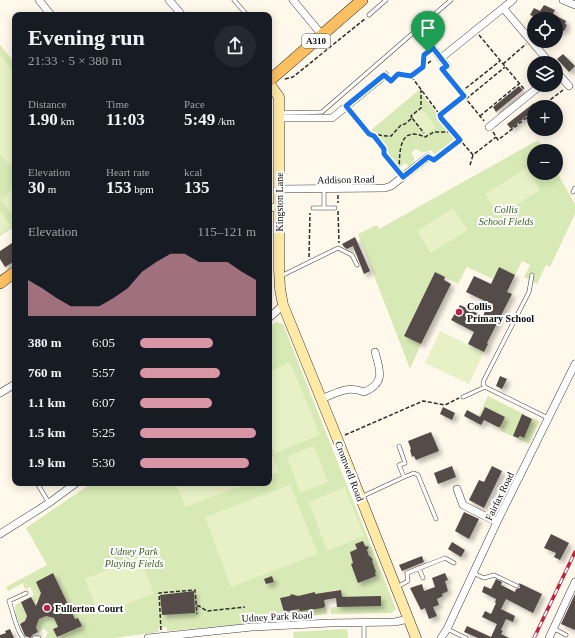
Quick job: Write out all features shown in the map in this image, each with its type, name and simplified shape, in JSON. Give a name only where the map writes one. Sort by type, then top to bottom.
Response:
[{"type":"main road","name":"A310","points":[[272,79],[362,0]]},
{"type":"main road","name":"Kingston Lane","points":[[272,86],[279,97],[279,189],[274,207],[280,289],[283,305]]},
{"type":"main road","points":[[2,279],[12,274]]},
{"type":"main road","name":"Cromwell Road","points":[[283,305],[338,438],[416,638]]},
{"type":"street","points":[[39,0],[49,12]]},
{"type":"street","points":[[170,0],[180,12]]},
{"type":"street","points":[[293,0],[322,35]]},
{"type":"street","points":[[437,59],[476,31],[513,0]]},
{"type":"street","points":[[563,0],[575,5]]},
{"type":"street","points":[[503,8],[527,36]]},
{"type":"street","points":[[433,48],[437,59],[447,66]]},
{"type":"street","points":[[537,48],[544,56]]},
{"type":"street","points":[[278,115],[332,118],[384,75]]},
{"type":"street","points":[[563,80],[569,86]]},
{"type":"street","points":[[489,127],[533,92]]},
{"type":"street","name":"Addison Road","points":[[279,189],[384,188],[391,186],[428,157]]},
{"type":"street","points":[[272,315],[283,305]]},
{"type":"street","points":[[321,399],[348,388],[356,388],[364,392],[373,388],[376,385],[381,372],[375,352]]},
{"type":"street","name":"Fairfax Road","points":[[441,638],[447,629],[497,522],[575,364]]},
{"type":"street","points":[[0,393],[12,386]]},
{"type":"street","points":[[0,534],[49,503],[72,486]]},
{"type":"street","points":[[457,489],[463,505],[497,522]]},
{"type":"street","points":[[549,638],[575,582]]},
{"type":"street","name":"Udney Park Road","points":[[148,638],[291,625],[395,622],[408,619]]},
{"type":"street","points":[[226,630],[226,638]]},
{"type":"lane","points":[[234,0],[244,12]]},
{"type":"lane","points":[[369,15],[386,0]]},
{"type":"lane","points":[[278,115],[322,112],[451,0]]},
{"type":"lane","points":[[573,192],[575,188]]},
{"type":"lane","points":[[324,189],[324,208]]},
{"type":"lane","points":[[313,208],[336,210]]},
{"type":"lane","points":[[280,277],[338,248],[352,254],[357,265]]},
{"type":"lane","points":[[532,275],[528,292],[483,384],[485,387],[549,419]]},
{"type":"lane","points":[[462,397],[485,387]]},
{"type":"lane","points":[[399,446],[405,463],[400,466],[404,478]]},
{"type":"lane","points":[[360,497],[414,473],[418,475],[436,520]]},
{"type":"lane","points":[[39,486],[49,503]]},
{"type":"lane","points":[[396,587],[408,581],[407,573],[419,568],[445,558],[454,563]]},
{"type":"lane","points":[[419,568],[423,578]]},
{"type":"lane","points":[[473,573],[484,578],[494,575],[517,586]]},
{"type":"lane","points":[[23,638],[15,622],[14,613],[9,601],[26,593]]},
{"type":"lane","points":[[364,622],[364,638]]},
{"type":"lane","points":[[554,628],[566,635]]},
{"type":"lane","points":[[447,629],[466,638]]},
{"type":"lane","points":[[34,638],[39,638]]},
{"type":"path","points":[[286,79],[293,77],[369,15]]},
{"type":"path","points":[[476,31],[529,95]]},
{"type":"path","points":[[503,64],[527,43]]},
{"type":"path","points":[[423,67],[424,55],[433,48]]},
{"type":"path","points":[[384,75],[391,81],[398,74],[411,76],[437,59]]},
{"type":"path","points":[[460,92],[500,61]]},
{"type":"path","points":[[447,66],[442,69],[498,140],[527,117]]},
{"type":"path","points":[[466,99],[506,67]]},
{"type":"path","points":[[411,76],[441,118],[473,155]]},
{"type":"path","points":[[480,116],[520,84]]},
{"type":"path","points":[[550,100],[569,86]]},
{"type":"path","points":[[369,134],[391,136],[401,125],[405,124],[412,118],[411,116],[421,108],[421,90]]},
{"type":"path","points":[[440,115],[464,96]]},
{"type":"path","points":[[346,106],[369,134],[374,136],[384,149],[384,154],[399,172],[400,146],[403,140],[411,135],[420,135],[425,137],[434,132],[452,132]]},
{"type":"path","points":[[412,118],[424,133]]},
{"type":"path","points":[[470,165],[473,155],[496,137]]},
{"type":"path","points":[[428,157],[434,160],[460,140]]},
{"type":"path","points":[[338,188],[338,204]]},
{"type":"path","points":[[313,208],[310,211],[309,258],[315,256]]},
{"type":"path","points":[[336,210],[339,243]]},
{"type":"path","points":[[338,438],[424,401],[446,404],[462,397]]},
{"type":"path","points":[[181,588],[182,592]]},
{"type":"path","points":[[161,636],[159,593],[195,590],[197,614]]},
{"type":"path","points":[[197,606],[207,611],[245,607]]},
{"type":"green space","points":[[0,45],[12,59],[12,228],[0,236]]},
{"type":"green space","points":[[0,55],[12,69],[12,162],[9,165],[0,154]]},
{"type":"green space","points":[[419,90],[458,141],[438,156],[436,156],[431,150],[423,152],[416,149],[411,153],[414,157],[414,162],[409,167],[405,163],[398,169],[385,153],[386,149],[371,130]]},
{"type":"green space","points":[[422,109],[436,127],[425,135],[412,116]]},
{"type":"green space","name":"Collis School Fields","points":[[538,140],[541,144],[531,144]]},
{"type":"green space","name":"Collis School Fields","points":[[527,146],[527,180],[561,180],[575,204],[575,214],[550,267],[546,265],[537,284],[524,277],[530,265],[522,261],[515,275],[499,267],[493,279],[467,267],[458,284],[435,272],[404,336],[421,344],[410,369],[358,234],[377,225],[379,229]]},
{"type":"green space","points":[[526,168],[527,180],[534,180],[540,190],[499,216],[485,194]]},
{"type":"green space","points":[[12,189],[12,214],[1,200],[8,194],[7,193]]},
{"type":"green space","points":[[453,208],[468,230],[431,253],[417,231]]},
{"type":"green space","points":[[0,211],[12,226],[0,234]]},
{"type":"green space","name":"Udney Park Playing Fields","points":[[277,322],[283,324],[396,609],[392,613],[331,614],[332,607],[342,607],[341,590],[337,590],[324,596],[327,614],[285,619],[285,622],[254,624],[253,621],[249,621],[248,624],[167,631],[167,627],[158,628],[159,632],[114,638],[45,638],[48,632],[43,628],[39,633],[36,627],[39,619],[46,616],[54,618],[58,627],[53,629],[58,637],[81,626],[78,618],[75,619],[53,573],[38,600],[34,602],[31,596],[34,595],[30,587],[25,589],[23,583],[8,591],[6,587],[47,565],[26,528],[88,486],[272,486],[272,324]]},
{"type":"green space","points":[[440,331],[484,352],[469,384],[425,363]]},
{"type":"green space","points":[[290,362],[320,435],[275,453],[272,446],[272,371]]},
{"type":"green space","points":[[488,396],[524,414],[522,414],[518,423],[528,428],[532,418],[539,421],[529,444],[501,431],[500,427],[505,417],[497,413],[495,416],[493,414],[494,411],[485,407],[477,423],[481,426],[475,423]],"holes":[[[518,425],[527,430],[524,438],[520,436],[518,438],[513,436]]]},
{"type":"green space","points":[[314,446],[328,482],[300,493],[287,457]]},
{"type":"green space","points":[[272,454],[279,472],[272,475]]},
{"type":"green space","points":[[290,485],[318,554],[231,587],[205,517]]},
{"type":"green space","points":[[177,486],[241,486],[185,507]]},
{"type":"green space","points":[[345,487],[364,536],[327,551],[309,502]]},
{"type":"green space","points":[[139,556],[154,593],[99,615],[85,579]]},
{"type":"green space","points":[[21,602],[26,614],[28,614],[25,621],[20,624],[16,616],[15,605]]},
{"type":"green space","points":[[347,629],[348,638],[294,638],[293,632]]},
{"type":"building","points":[[544,5],[555,10],[554,12],[532,12],[534,8],[540,11]]},
{"type":"building","points":[[563,19],[566,21],[565,24],[567,25],[564,31]]},
{"type":"building","points":[[563,54],[575,66],[569,72],[563,66],[563,56],[561,56]]},
{"type":"building","points":[[519,86],[523,90],[496,112],[493,107]]},
{"type":"building","points":[[527,108],[527,116],[511,129],[507,124]]},
{"type":"building","points":[[355,237],[370,271],[364,274],[353,246],[347,249],[342,244]]},
{"type":"building","points":[[12,243],[12,263],[5,267],[0,259],[0,251]]},
{"type":"building","points":[[499,267],[515,275],[507,292],[512,294],[487,343],[488,344],[484,352],[468,344],[474,332],[451,320],[460,305],[483,316],[489,303],[466,292],[474,276],[491,284]]},
{"type":"building","points":[[435,272],[445,277],[444,280],[451,284],[421,344],[404,336]]},
{"type":"building","points":[[500,376],[507,379],[502,389],[496,386]]},
{"type":"building","points":[[443,407],[455,413],[452,420],[440,414]]},
{"type":"building","points":[[485,407],[505,417],[500,427],[484,420],[481,425],[464,416],[467,410],[480,417]]},
{"type":"building","points":[[522,414],[532,419],[524,438],[520,436],[518,438],[513,436]]},
{"type":"building","points":[[431,432],[439,451],[416,460],[414,456],[412,457],[408,441]]},
{"type":"building","points":[[452,466],[456,477],[438,484],[434,473]]},
{"type":"building","points":[[492,466],[502,471],[484,508],[469,500],[479,480],[484,482]]},
{"type":"building","points":[[464,512],[479,519],[469,539],[455,531]]},
{"type":"building","points":[[551,534],[569,543],[560,560],[554,557],[556,553],[544,548]]},
{"type":"building","points":[[363,541],[365,546],[369,547],[367,550],[369,556],[373,560],[376,576],[358,583],[351,564],[353,563],[350,552],[357,549],[355,544]]},
{"type":"building","points":[[452,542],[465,550],[461,557],[448,549]]},
{"type":"building","points":[[422,556],[424,562],[402,571],[399,565]]},
{"type":"building","name":"Fullerton Court","points":[[53,573],[75,619],[78,618],[82,626],[57,637],[53,629],[58,627],[54,618],[46,616],[39,619],[36,627],[38,632],[32,635],[31,638],[25,636],[20,624],[25,621],[27,616],[21,602],[31,597],[36,606],[41,593],[36,582]]},
{"type":"building","points":[[445,573],[448,580],[445,581],[448,591],[437,599],[439,605],[433,607],[437,616],[429,619],[425,608],[421,610],[410,588],[422,584],[424,591],[435,587],[432,578]]},
{"type":"building","points":[[272,576],[274,582],[266,584],[264,579]]},
{"type":"building","points":[[496,579],[502,582],[501,585],[515,592],[516,589],[520,588],[519,583],[542,594],[533,613],[506,599],[501,609],[515,616],[513,622],[506,619],[501,630],[503,631],[501,634],[509,638],[478,638],[464,632],[467,626],[491,637],[497,624],[482,617],[485,611],[491,614],[496,603],[496,599],[482,592],[484,586],[491,589]]},
{"type":"building","points":[[341,590],[342,597],[381,596],[381,606],[337,607],[336,598],[324,600],[325,606],[323,608],[300,611],[299,609],[284,612],[280,598],[290,596],[291,594],[298,596],[315,592],[315,594]]},
{"type":"building","points":[[194,591],[195,613],[162,615],[160,595]]},
{"type":"building","points":[[575,594],[575,630],[561,624]]},
{"type":"building","points":[[10,629],[14,638],[0,638],[0,635],[6,633],[5,631]]},
{"type":"railway","points":[[534,638],[575,552]]},
{"type":"place","name":"Collis Primary School","points":[[459,312]]},
{"type":"place","name":"Fullerton Court","points":[[47,608]]},
{"type":"route","points":[[433,48],[447,66],[442,69],[464,96],[440,115],[452,132],[460,140],[434,160],[428,157],[403,177],[384,154],[384,149],[374,136],[369,134],[346,106],[384,75],[391,81],[398,74],[411,76],[423,67],[424,55],[428,52],[433,48]]}]
